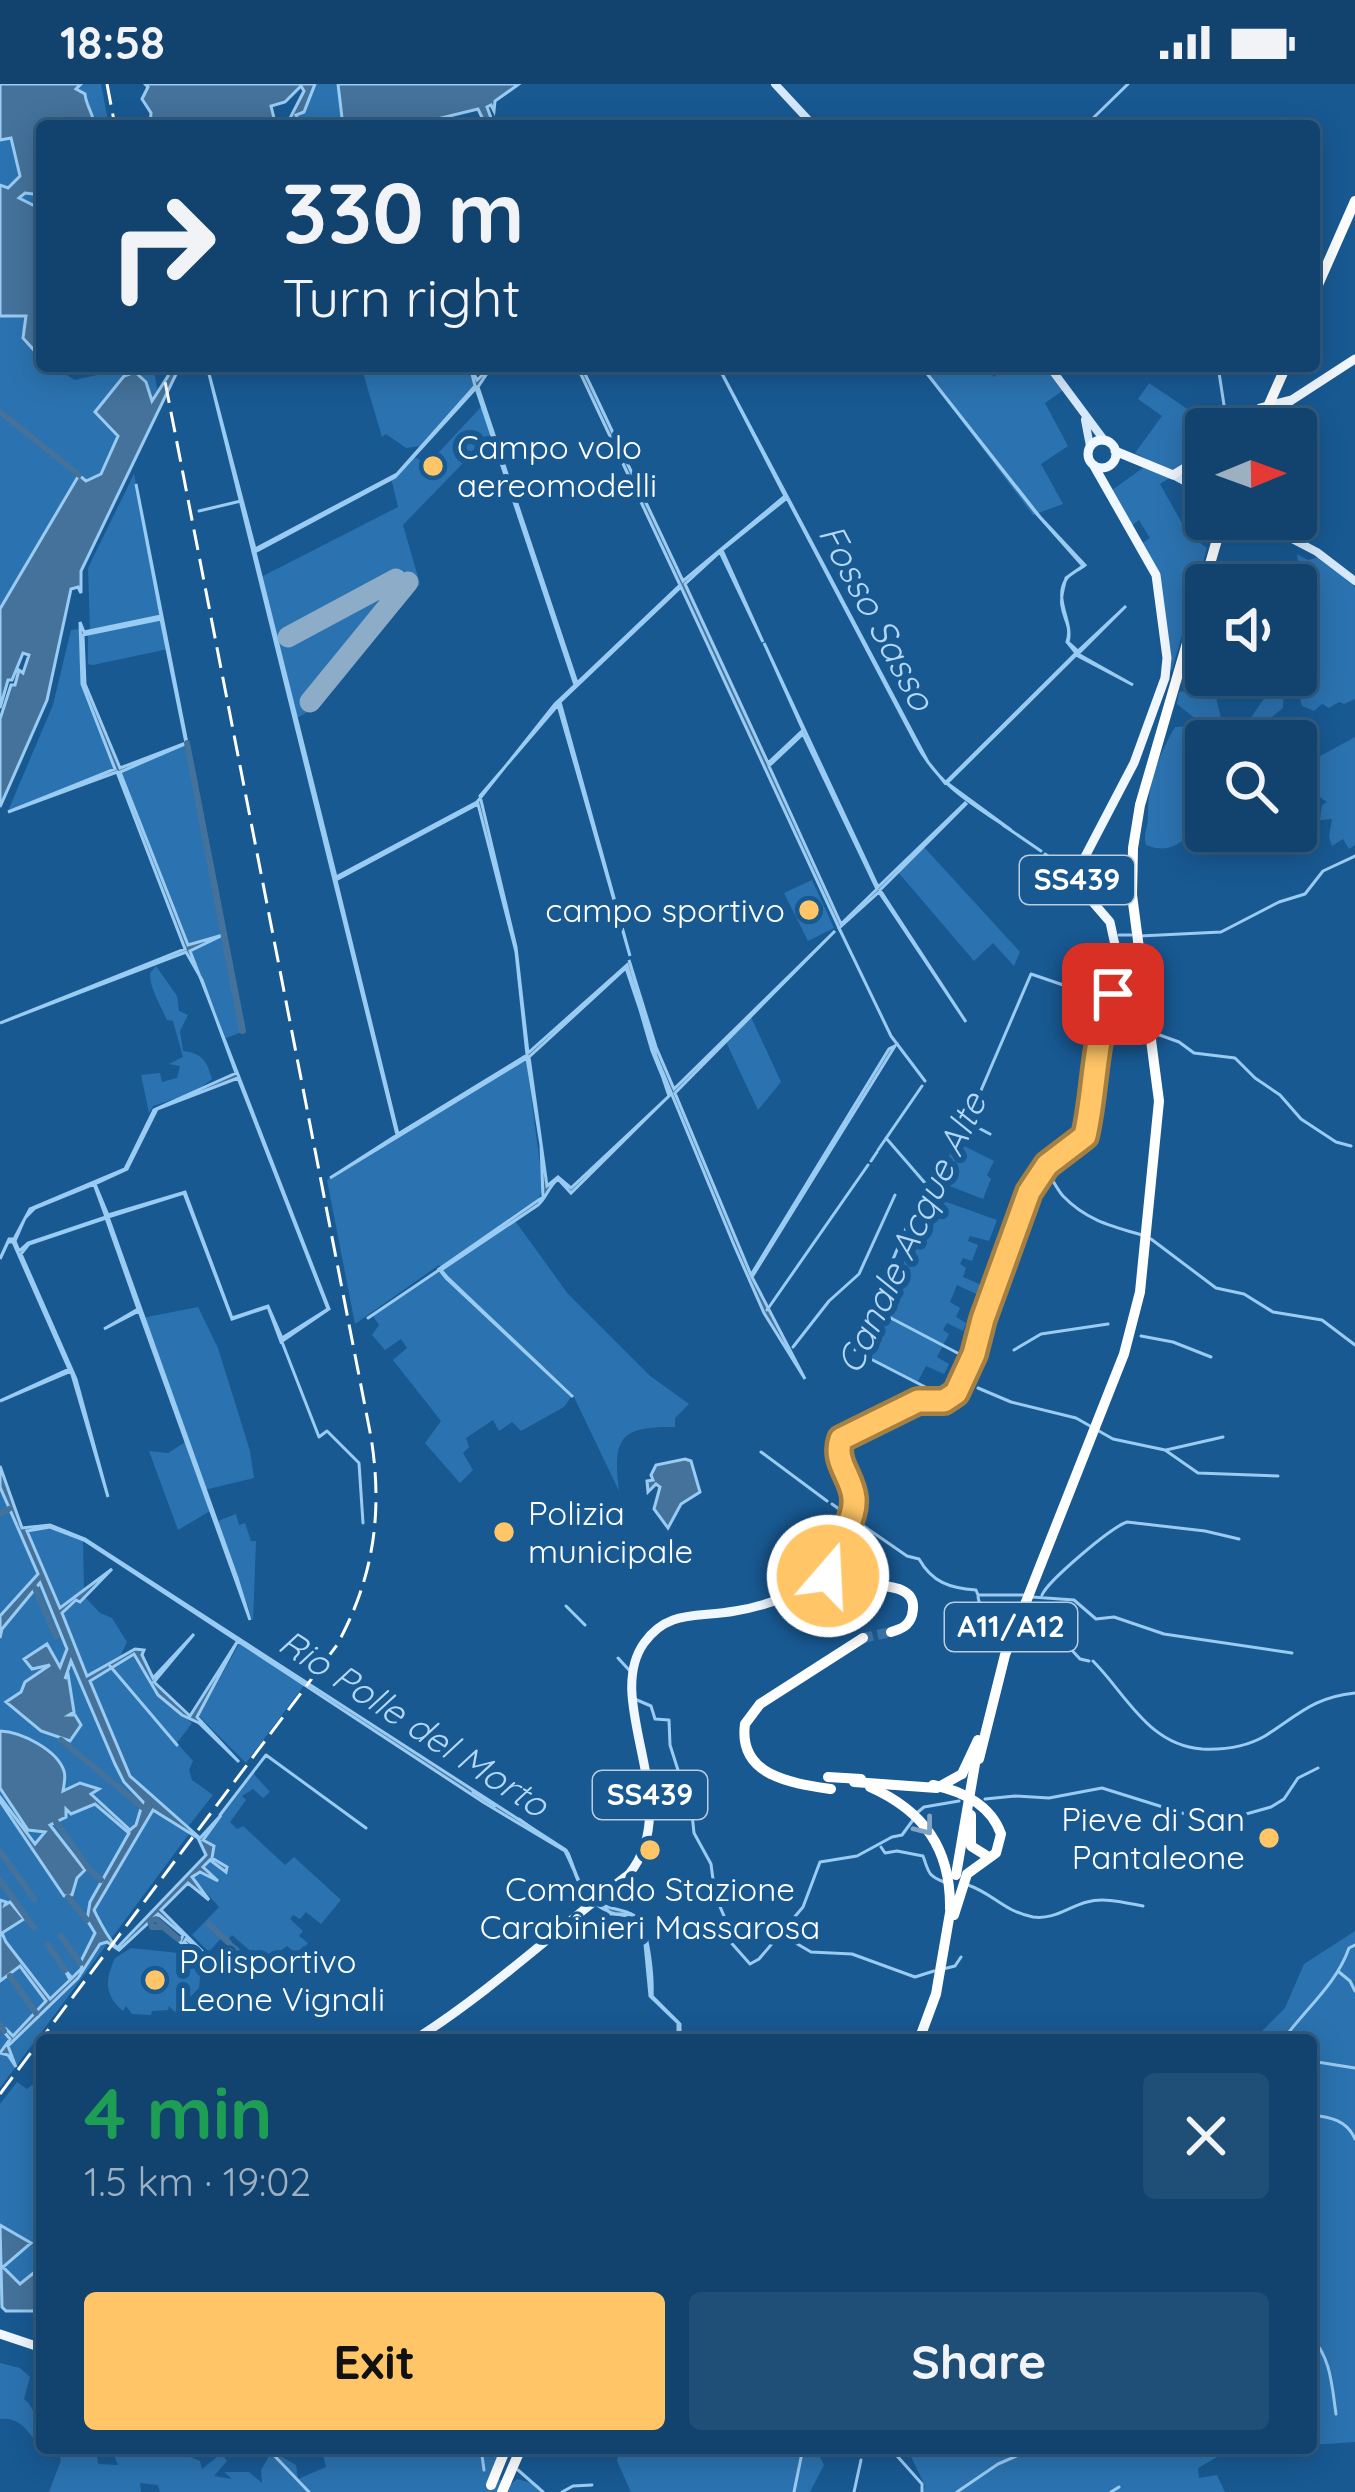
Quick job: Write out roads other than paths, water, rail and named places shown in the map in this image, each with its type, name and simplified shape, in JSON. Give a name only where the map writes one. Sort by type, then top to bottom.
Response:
[{"type":"highway","points":[[1320,280],[1355,201]]},
{"type":"highway","points":[[1320,291],[1355,212]]},
{"type":"highway","points":[[1262,408],[1281,372]]},
{"type":"highway","name":"A11/A12","points":[[924,2034],[945,1954],[977,1759],[1007,1636],[1133,1325],[1157,1102],[1130,875],[1138,805],[1215,540]]},
{"type":"highway","points":[[835,1572],[862,1587],[891,1586],[909,1597],[910,1619],[904,1628],[891,1632]]},
{"type":"highway","points":[[863,1638],[748,1715],[743,1731],[748,1754],[768,1774],[948,1795],[996,1822],[1001,1834],[999,1850],[967,1874],[952,1915]]},
{"type":"highway","name":"A11/A12","points":[[955,1877],[976,1811],[979,1737],[985,1722]]},
{"type":"highway","points":[[851,1780],[937,1788],[962,1774],[979,1737]]},
{"type":"highway","points":[[829,1783],[905,1782],[964,1795],[976,1811],[971,1846],[980,1855],[990,1856]]},
{"type":"highway","points":[[877,1788],[927,1825],[955,1877]]},
{"type":"highway","points":[[496,2488],[504,2454]]},
{"type":"highway","points":[[496,2488],[517,2454]]},
{"type":"main road","points":[[775,84],[808,120]]},
{"type":"main road","points":[[1259,408],[1297,399],[1355,359]]},
{"type":"main road","points":[[1053,372],[1104,440],[1112,460],[1104,487]]},
{"type":"main road","points":[[1083,413],[1090,446],[1104,440]]},
{"type":"main road","name":"SS439","points":[[423,2034],[482,1996],[520,1958],[637,1864],[651,1799],[634,1708],[634,1669],[640,1648],[667,1619],[763,1606],[835,1572],[854,1498],[838,1455],[841,1439],[918,1401],[944,1401],[956,1393],[974,1354],[1029,1192],[1047,1165],[1085,1136],[1105,1012],[1120,968],[1110,922],[1078,885],[1077,872],[1134,763],[1165,679],[1167,658],[1159,580],[1104,487],[1088,454],[1090,446]]},
{"type":"main road","points":[[1094,466],[1112,460],[1142,462],[1185,479]]},
{"type":"main road","points":[[1294,540],[1355,581]]},
{"type":"main road","points":[[0,2334],[36,2346]]},
{"type":"waterway","points":[[1091,120],[1128,84]]},
{"type":"waterway","points":[[1219,372],[1224,408]]},
{"type":"waterway","points":[[0,412],[79,475]]},
{"type":"waterway","points":[[199,511],[241,501]]},
{"type":"waterway","points":[[187,743],[243,1031],[242,1031],[187,743]]},
{"type":"waterway","name":"Fosso Sasso","points":[[964,797],[986,812]]},
{"type":"waterway","name":"Fosso Sasso","points":[[1003,825],[1041,851]]},
{"type":"waterway","name":"Fosso Sasso","points":[[1045,854],[1056,861]]},
{"type":"waterway","name":"Fosso Sasso","points":[[1140,936],[1221,932],[1305,894],[1323,871],[1355,856]]},
{"type":"waterway","name":"Fosso Sasso","points":[[1063,866],[1075,873]]},
{"type":"waterway","points":[[839,928],[891,1036],[925,1081]]},
{"type":"waterway","name":"Fosso Sasso","points":[[1119,935],[1131,935]]},
{"type":"waterway","name":"Canale Acque Alte","points":[[967,1123],[1031,974],[1107,1000]]},
{"type":"waterway","name":"Canale Acque Alte","points":[[1112,1012],[1145,1030]]},
{"type":"waterway","name":"Canale Acque Alte","points":[[1154,1033],[1194,1053],[1235,1058],[1301,1119],[1336,1142],[1351,1146]]},
{"type":"waterway","points":[[878,1150],[922,1086]]},
{"type":"waterway","points":[[971,1124],[990,1134]]},
{"type":"waterway","points":[[855,1350],[925,1183],[886,1138]]},
{"type":"waterway","points":[[871,1161],[877,1152]]},
{"type":"waterway","points":[[767,1310],[868,1165]]},
{"type":"waterway","points":[[1046,1171],[1063,1196],[1081,1211],[1142,1235]]},
{"type":"waterway","points":[[793,1347],[829,1301],[859,1274],[895,1195]]},
{"type":"waterway","points":[[1151,1239],[1216,1288],[1244,1294],[1273,1312],[1322,1320],[1355,1345]]},
{"type":"waterway","points":[[368,1318],[439,1270]]},
{"type":"waterway","points":[[879,1317],[887,1316],[967,1358]]},
{"type":"waterway","points":[[1014,1350],[1041,1334],[1108,1324]]},
{"type":"waterway","points":[[1141,1336],[1211,1357]]},
{"type":"waterway","points":[[282,1342],[319,1437],[327,1431],[359,1463],[363,1523]]},
{"type":"waterway","points":[[861,1354],[933,1391]]},
{"type":"waterway","points":[[978,1388],[1011,1402],[1076,1418],[1113,1439],[1165,1450],[1198,1473],[1278,1476]]},
{"type":"waterway","points":[[1166,1450],[1223,1437]]},
{"type":"waterway","points":[[761,1452],[827,1501]]},
{"type":"waterway","points":[[832,1504],[846,1514]]},
{"type":"waterway","points":[[0,1514],[9,1509]]},
{"type":"waterway","points":[[852,1518],[907,1556],[919,1559],[942,1582],[976,1590],[978,1595],[1023,1595]]},
{"type":"waterway","points":[[1042,1595],[1080,1556],[1127,1522],[1239,1539]]},
{"type":"waterway","points":[[35,1588],[56,1636]]},
{"type":"waterway","points":[[978,1597],[981,1610],[1016,1619]]},
{"type":"waterway","points":[[1032,1597],[1074,1600],[1096,1619],[1114,1617],[1164,1634],[1292,1653]]},
{"type":"waterway","points":[[566,1606],[585,1625]]},
{"type":"waterway","name":"Rio Polle del Morto","points":[[196,1612],[243,1643]]},
{"type":"waterway","points":[[1024,1624],[1040,1634],[1057,1634],[1080,1659],[1089,1661]]},
{"type":"waterway","points":[[618,1658],[630,1671]]},
{"type":"waterway","points":[[1093,1661],[1152,1728],[1183,1745],[1202,1749],[1250,1743],[1317,1703],[1355,1693]]},
{"type":"waterway","points":[[110,1666],[177,1745]]},
{"type":"waterway","points":[[637,1700],[651,1706],[655,1719],[669,1720],[670,1745],[694,1833],[711,1864],[715,1895],[730,1930],[727,1938],[750,1964],[803,1907],[820,1862],[857,1856],[902,1835],[913,1820]]},
{"type":"waterway","points":[[61,1740],[142,1807]]},
{"type":"waterway","points":[[220,1815],[266,1755],[366,1828]]},
{"type":"waterway","points":[[985,1799],[1049,1798],[1102,1788],[1198,1818],[1232,1818],[1271,1807],[1284,1799],[1298,1778],[1318,1768]]},
{"type":"waterway","name":"Rio Polle del Morto","points":[[473,1792],[495,1806]]},
{"type":"waterway","points":[[918,1812],[959,1801]]},
{"type":"waterway","name":"Rio Polle del Morto","points":[[519,1819],[545,1838]]},
{"type":"waterway","points":[[56,1822],[101,1880]]},
{"type":"waterway","points":[[881,1847],[885,1853],[923,1856],[929,1872],[944,1882]]},
{"type":"waterway","points":[[0,1851],[34,1899]]},
{"type":"waterway","name":"Rio Polle del Morto","points":[[568,1853],[579,1882],[592,1896]]},
{"type":"waterway","points":[[0,1880],[34,1928]]},
{"type":"waterway","points":[[968,1885],[1033,1917],[1094,1901],[1143,1906]]},
{"type":"waterway","points":[[68,1897],[87,1920]]},
{"type":"waterway","name":"Rio Polle del Morto","points":[[604,1906],[611,1914],[631,1914],[644,1923],[652,1997]]},
{"type":"waterway","points":[[156,1919],[178,1939],[163,1927],[152,1927],[150,1921],[156,1919]]},
{"type":"waterway","points":[[209,1924],[226,1940],[229,1943],[209,1924]]},
{"type":"waterway","points":[[782,1935],[811,1952],[852,1954],[915,1977],[934,1971]]},
{"type":"waterway","points":[[61,1936],[80,1963]]},
{"type":"waterway","points":[[228,1943],[241,1954]]},
{"type":"waterway","points":[[48,1945],[65,1970]]},
{"type":"waterway","points":[[1288,2034],[1355,1945]]},
{"type":"waterway","points":[[943,1969],[955,1966],[961,1957]]},
{"type":"waterway","points":[[1339,1972],[1355,1991]]},
{"type":"waterway","points":[[10,1976],[36,2013]]},
{"type":"waterway","name":"Rio Polle del Morto","points":[[663,2008],[680,2024],[680,2034]]},
{"type":"waterway","points":[[0,2025],[4,2031]]},
{"type":"waterway","points":[[1317,2062],[1355,2068]]},
{"type":"waterway","points":[[1317,2116],[1343,2124],[1355,2139]]},
{"type":"waterway","points":[[1317,2344],[1327,2363],[1336,2414]]},
{"type":"waterway","points":[[273,2454],[309,2492]]},
{"type":"waterway","points":[[482,2454],[484,2470]]},
{"type":"waterway","points":[[794,2492],[802,2454]]},
{"type":"waterway","name":"Rio Polle del Morto","points":[[895,2454],[922,2484],[922,2492]]},
{"type":"waterway","points":[[957,2492],[1021,2454]]},
{"type":"waterway","points":[[854,2492],[861,2460]]},
{"type":"waterway","points":[[518,2470],[543,2492]]},
{"type":"waterway","points":[[562,2492],[592,2485]]},
{"type":"waterway","points":[[1111,2492],[1119,2487]]},
{"type":"tunnel","points":[[863,1638],[891,1632]]},
{"type":"railway","points":[[107,84],[114,120]]},
{"type":"railway","points":[[45,2034],[337,1645],[360,1594],[375,1518],[371,1437],[163,372]]},
{"type":"railway","points":[[0,2094],[36,2046]]},
{"type":"place","name":"Campo volo aereomodelli","points":[[433,466]]},
{"type":"place","name":"campo sportivo","points":[[809,910]]},
{"type":"place","name":"Polizia municipale","points":[[504,1532]]},
{"type":"place","name":"Pieve di San Pantaleone","points":[[1269,1838]]},
{"type":"place","name":"Comando Stazione Carabinieri Massarosa","points":[[650,1850]]},
{"type":"place","name":"Polisportivo Leone Vignali","points":[[155,1980]]}]
